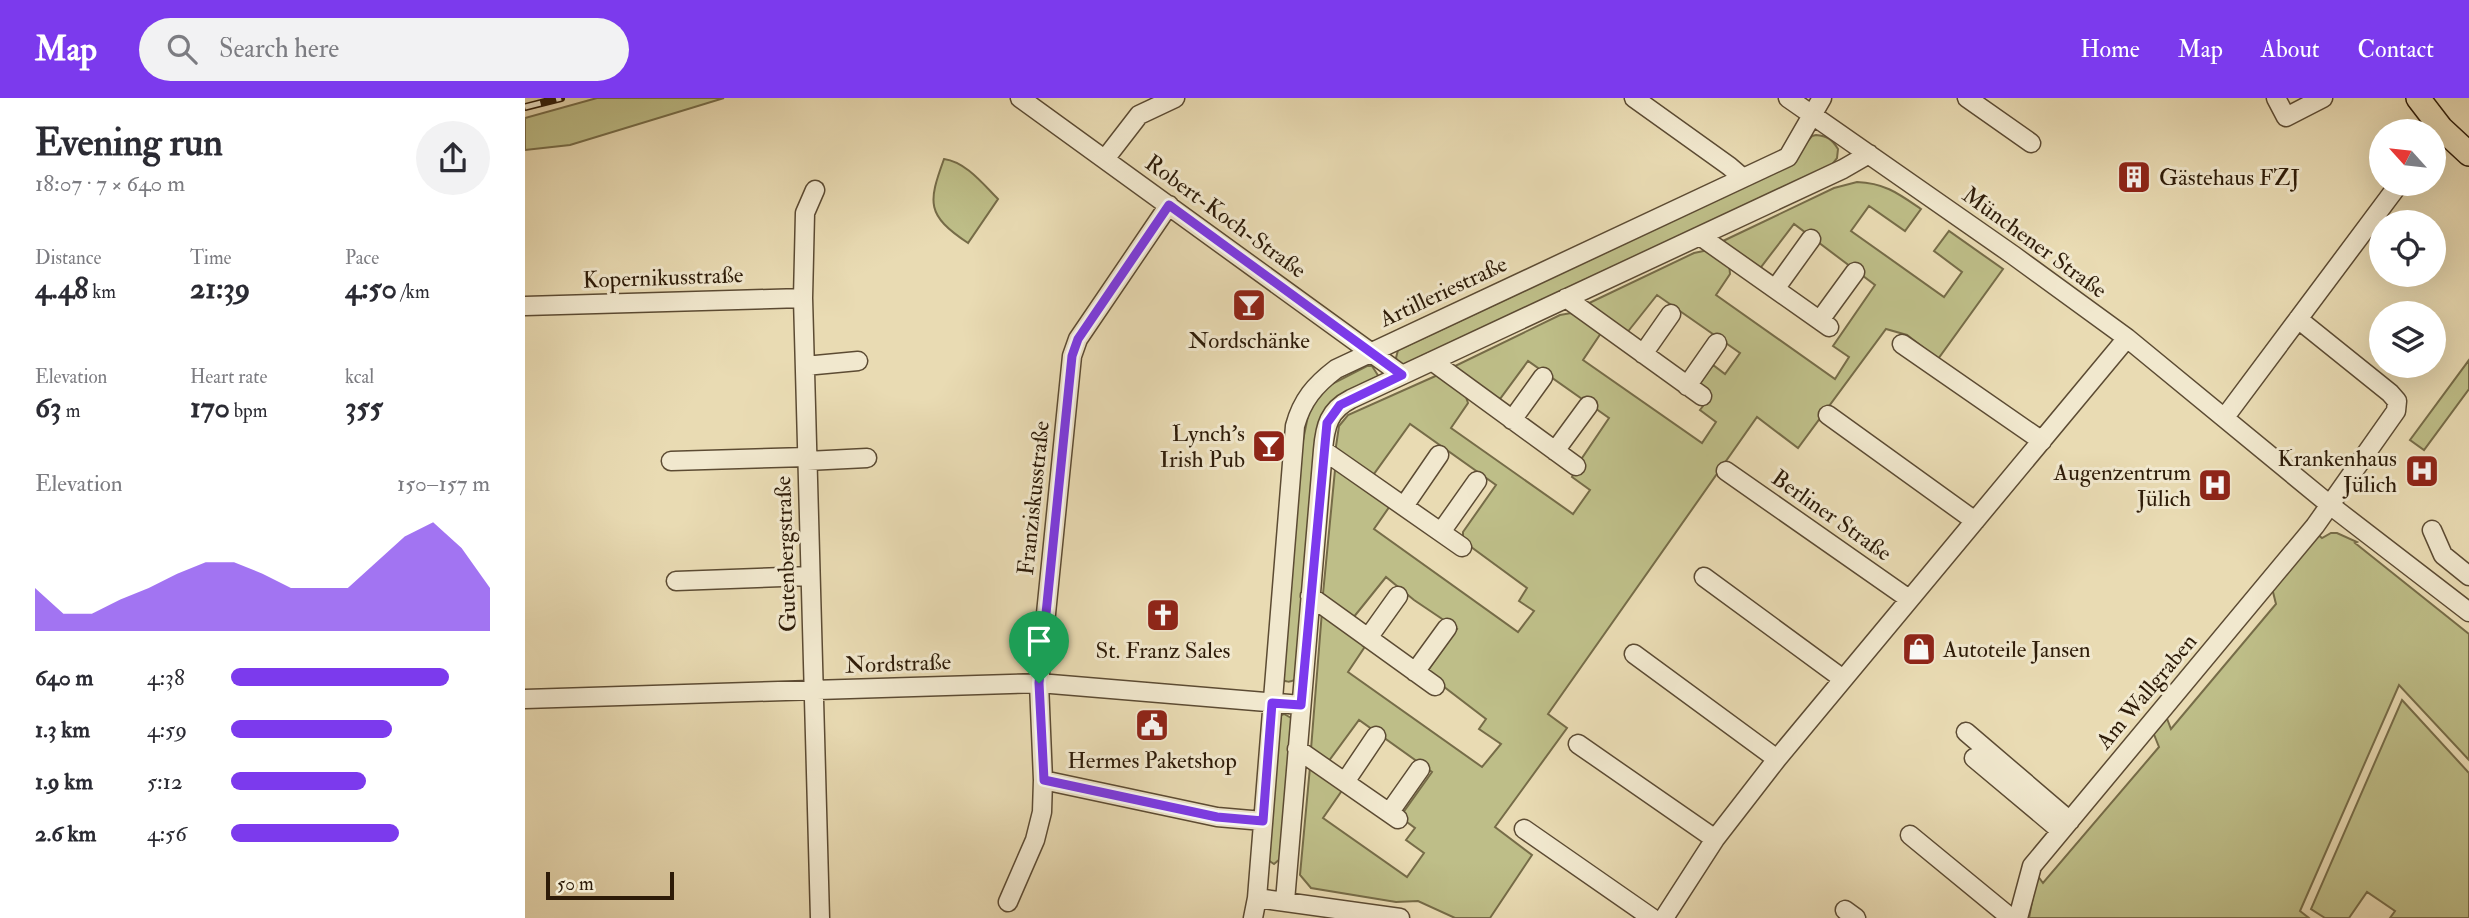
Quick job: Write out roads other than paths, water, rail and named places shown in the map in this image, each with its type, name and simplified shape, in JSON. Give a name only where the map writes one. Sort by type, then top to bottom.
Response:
[{"type":"main road","points":[[2418,98],[2430,119]]},
{"type":"main road","points":[[2447,138],[2469,154]]},
{"type":"street","name":"Robert-Koch-Straße","points":[[1020,98],[1402,375]]},
{"type":"street","points":[[1105,159],[1139,115],[1175,98]]},
{"type":"street","points":[[1635,98],[1743,178]]},
{"type":"street","name":"Münchener Straße","points":[[1788,98],[2127,338],[2330,505],[2469,612]]},
{"type":"street","name":"Artilleriestraße","points":[[1253,918],[1257,898],[1295,426],[1299,410],[1319,382],[1336,369],[1788,157],[1822,98]]},
{"type":"street","points":[[1968,98],[2031,143]]},
{"type":"street","points":[[2276,98],[2286,117],[2323,98]]},
{"type":"street","points":[[1286,901],[1323,450],[1327,423],[1340,405],[1843,169],[1869,154]]},
{"type":"street","name":"Gutenbergstraße","points":[[815,190],[805,213],[803,298],[820,918]]},
{"type":"street","points":[[2225,417],[2390,196]]},
{"type":"street","name":"Franziskusstraße","points":[[1008,902],[1035,840],[1042,812],[1044,780],[1039,683],[1072,356],[1078,339],[1169,205]]},
{"type":"street","points":[[1700,236],[1825,324],[1855,272]]},
{"type":"street","points":[[1775,289],[1811,239]]},
{"type":"street","name":"Kopernikusstraße","points":[[525,306],[803,298]]},
{"type":"street","points":[[1566,299],[1695,391],[1717,343]]},
{"type":"street","points":[[1643,354],[1671,314]]},
{"type":"street","name":"Am Wallgraben","points":[[2018,918],[2032,866],[2315,526],[2396,411],[2397,401],[2298,319]]},
{"type":"street","points":[[1664,918],[1715,839],[1777,759],[2127,338]]},
{"type":"street","points":[[1902,344],[2042,441]]},
{"type":"street","points":[[805,366],[858,361]]},
{"type":"street","points":[[1432,361],[1576,466]]},
{"type":"street","points":[[1512,420],[1543,377]]},
{"type":"street","points":[[1555,451],[1588,406]]},
{"type":"street","points":[[1828,415],[1975,521]]},
{"type":"street","points":[[1323,450],[1462,547]]},
{"type":"street","points":[[1404,506],[1439,455]]},
{"type":"street","points":[[671,461],[867,458]]},
{"type":"street","name":"Berliner Straße","points":[[1726,471],[1909,599]]},
{"type":"street","points":[[1441,532],[1477,481]]},
{"type":"street","points":[[2432,530],[2443,555],[2469,576]]},
{"type":"street","points":[[676,581],[810,576]]},
{"type":"street","points":[[1704,577],[1843,679]]},
{"type":"street","points":[[1311,596],[1435,686]]},
{"type":"street","points":[[1368,638],[1398,596]]},
{"type":"street","points":[[1415,672],[1447,628]]},
{"type":"street","points":[[1634,654],[1777,759]]},
{"type":"street","name":"Nordstraße","points":[[525,699],[1039,683],[1272,703]]},
{"type":"street","points":[[1272,703],[1301,705]]},
{"type":"street","points":[[1966,732],[2066,826]]},
{"type":"street","points":[[1345,782],[1376,736]]},
{"type":"street","points":[[1578,744],[1715,839]]},
{"type":"street","points":[[1297,749],[1394,816],[1420,769]]},
{"type":"street","points":[[1974,758],[2066,826]]},
{"type":"street","points":[[1044,780],[1217,817],[1263,821]]},
{"type":"street","points":[[1524,829],[1652,918]]},
{"type":"street","points":[[1910,835],[2011,918]]},
{"type":"street","points":[[1257,898],[1400,918]]},
{"type":"railway","points":[[525,107],[561,98]]},
{"type":"place","name":"Gästehaus FZJ","points":[[2134,177]]},
{"type":"place","name":"Nordschänke","points":[[1249,305]]},
{"type":"place","name":"Lynch's Irish Pub","points":[[1269,446]]},
{"type":"place","name":"Krankenhaus Jülich","points":[[2422,471]]},
{"type":"place","name":"Augenzentrum Jülich","points":[[2215,485]]},
{"type":"place","name":"St. Franz Sales","points":[[1163,615]]},
{"type":"place","name":"Autoteile Jansen","points":[[1919,649]]},
{"type":"place","name":"Hermes Paketshop","points":[[1152,725]]}]
